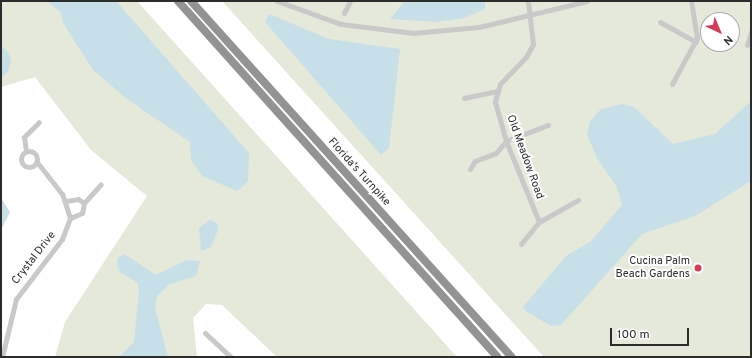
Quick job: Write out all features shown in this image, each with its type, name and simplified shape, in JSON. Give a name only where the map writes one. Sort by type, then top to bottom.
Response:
[{"type":"highway","name":"Florida's Turnpike","points":[[178,1],[497,357]]},
{"type":"highway","name":"Florida's Turnpike","points":[[192,1],[511,357]]},
{"type":"street","points":[[277,1],[341,24],[394,33],[460,30],[587,1]]},
{"type":"street","points":[[344,13],[350,1]]},
{"type":"street","points":[[464,98],[496,91],[530,51],[534,36],[528,1]]},
{"type":"street","points":[[672,84],[696,42],[691,1]]},
{"type":"street","points":[[660,22],[696,42]]},
{"type":"street","points":[[747,45],[751,32]]},
{"type":"street","name":"Old Meadow Road","points":[[496,91],[496,106],[506,141],[539,222]]},
{"type":"street","points":[[26,151],[24,137],[39,122]]},
{"type":"street","points":[[470,169],[475,161],[496,153],[506,141],[548,126]]},
{"type":"street","points":[[26,151],[20,157],[22,165],[30,167],[37,162]]},
{"type":"street","points":[[26,151],[34,152],[37,162],[66,201],[70,218]]},
{"type":"street","points":[[66,201],[78,199],[84,203],[101,184]]},
{"type":"street","points":[[521,244],[539,222],[578,200]]},
{"type":"street","name":"Crystal Drive","points":[[2,357],[16,299],[62,240],[70,218],[82,213],[84,203]]},
{"type":"street","points":[[205,333],[230,357]]},
{"type":"shaded area","points":[[1,1],[137,1],[457,357],[277,357],[222,305],[206,304],[193,318],[197,357],[55,357],[65,322],[147,196],[91,150],[35,77],[1,87]]},
{"type":"shaded area","points":[[222,1],[751,1],[751,357],[544,357]]},
{"type":"water","points":[[47,1],[116,1],[249,153],[248,182],[237,191],[202,176],[191,160],[190,142],[127,99],[93,70],[63,23],[61,13]]},
{"type":"water","points":[[405,1],[485,1],[485,9],[464,18],[436,22],[390,19]]},
{"type":"water","points":[[269,14],[329,39],[400,49],[389,148],[381,155],[265,22]]},
{"type":"water","points":[[1,45],[9,54],[11,62],[8,72],[1,78]]},
{"type":"water","points":[[751,101],[751,181],[695,216],[642,234],[561,325],[551,326],[527,312],[523,307],[566,256],[590,242],[622,205],[617,187],[597,158],[587,134],[590,121],[601,109],[623,104],[634,107],[673,144],[715,134]]},
{"type":"water","points":[[1,198],[10,212],[1,230]]},
{"type":"water","points":[[210,220],[217,223],[218,230],[211,247],[201,251],[199,228]]},
{"type":"water","points":[[124,254],[156,275],[187,260],[200,261],[196,276],[170,284],[157,296],[155,308],[168,357],[119,357],[134,342],[139,291],[138,283],[120,272],[117,265],[118,258]]},
{"type":"place","name":"Cucina Palm Beach Gardens","points":[[698,268]]}]
